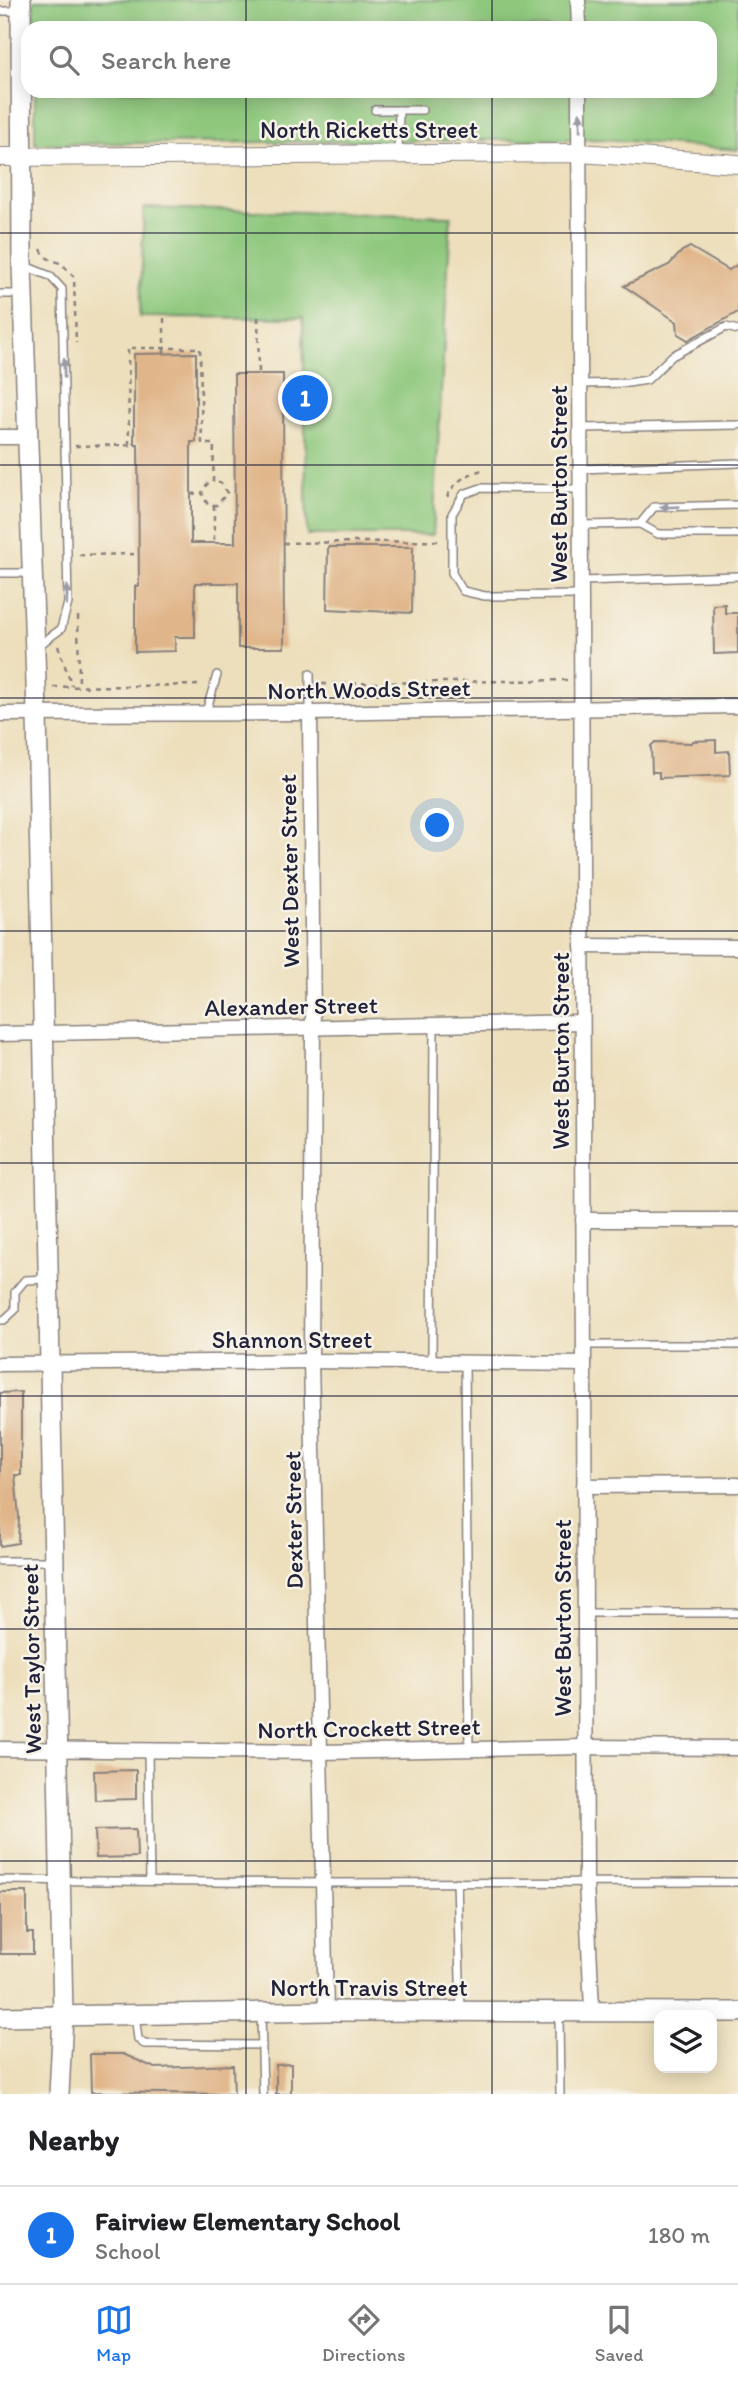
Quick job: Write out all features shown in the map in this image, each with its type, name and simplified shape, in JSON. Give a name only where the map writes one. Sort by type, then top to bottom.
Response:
[{"type":"main road","name":"West Taylor Street","points":[[21,5],[22,265],[37,713],[51,1364],[62,2016],[59,2094]]},
{"type":"main road","name":"North Travis Street","points":[[0,2017],[461,2010],[738,2012]]},
{"type":"street","points":[[578,0],[579,21]]},
{"type":"street","name":"West Burton Street","points":[[579,98],[585,1748],[586,1881],[592,2010]]},
{"type":"street","name":"North Ricketts Street","points":[[0,157],[580,153],[626,154],[738,164]]},
{"type":"street","points":[[0,438],[27,437]]},
{"type":"street","name":"North Woods Street","points":[[0,714],[310,713],[738,706]]},
{"type":"street","name":"West Dexter Street","points":[[310,713],[313,1028]]},
{"type":"street","points":[[582,946],[738,947]]},
{"type":"street","name":"Alexander Street","points":[[0,1034],[582,1022]]},
{"type":"street","name":"Dexter Street","points":[[313,1028],[312,1361],[326,2011]]},
{"type":"street","points":[[583,1220],[738,1220]]},
{"type":"street","name":"Shannon Street","points":[[0,1364],[312,1361],[584,1363]]},
{"type":"street","points":[[584,1486],[738,1485]]},
{"type":"street","name":"North Crockett Street","points":[[0,1749],[321,1752],[738,1748]]},
{"type":"lane","points":[[0,11],[21,5]]},
{"type":"lane","points":[[375,110],[422,110]]},
{"type":"lane","points":[[398,154],[399,110]]},
{"type":"lane","points":[[22,265],[50,276],[62,289],[68,603],[61,629],[34,648]]},
{"type":"lane","points":[[0,295],[23,294]]},
{"type":"lane","points":[[580,384],[647,380],[672,356],[726,327],[738,331]]},
{"type":"lane","points":[[580,428],[738,425]]},
{"type":"lane","points":[[580,469],[738,463]]},
{"type":"lane","points":[[580,489],[481,488],[464,494],[452,514],[452,573],[463,591],[485,596],[738,576]]},
{"type":"lane","points":[[640,524],[654,507],[738,505]]},
{"type":"lane","points":[[580,525],[640,524],[658,534],[738,534]]},
{"type":"lane","points":[[0,573],[32,573]]},
{"type":"lane","points":[[310,674],[310,713]]},
{"type":"lane","points":[[206,713],[217,675]]},
{"type":"lane","points":[[432,1362],[434,1026]]},
{"type":"lane","points":[[0,1320],[4,1320],[15,1310],[15,1292],[25,1280],[49,1279]]},
{"type":"lane","points":[[584,1345],[738,1345]]},
{"type":"lane","points":[[465,1362],[469,1749]]},
{"type":"lane","points":[[0,1561],[54,1561]]},
{"type":"lane","points":[[585,1613],[738,1613]]},
{"type":"lane","points":[[148,1751],[150,1881]]},
{"type":"lane","points":[[0,1880],[322,1883],[738,1882]]},
{"type":"lane","points":[[457,1882],[461,2010]]},
{"type":"lane","points":[[559,2010],[560,2094]]},
{"type":"lane","points":[[261,2012],[263,2094]]},
{"type":"lane","points":[[135,2015],[138,2039],[144,2044],[262,2045]]},
{"type":"path","points":[[164,317],[164,353]]},
{"type":"path","points":[[258,317],[259,374]]},
{"type":"path","points":[[129,445],[128,348],[200,348],[202,444],[214,444],[214,482]]},
{"type":"path","points":[[65,446],[138,445]]},
{"type":"path","points":[[214,482],[221,483],[227,493],[217,505],[208,505],[202,494],[207,484],[214,482]]},
{"type":"path","points":[[191,494],[202,494]]},
{"type":"path","points":[[214,505],[214,543]]},
{"type":"path","points":[[284,543],[452,541]]},
{"type":"path","points":[[364,542],[364,547]]},
{"type":"path","points":[[67,555],[139,554]]},
{"type":"path","points":[[54,634],[72,686]]},
{"type":"path","points":[[318,684],[581,680]]},
{"type":"path","points":[[36,692],[55,686],[204,685]]},
{"type":"green space","points":[[34,0],[738,0],[738,150],[602,139],[35,144],[35,98],[717,98],[717,21],[34,21]]},
{"type":"green space","points":[[144,208],[451,216],[433,535],[307,535],[303,318],[140,317]]},
{"type":"building","points":[[690,247],[729,270],[738,264],[738,312],[688,340],[678,334],[677,322],[624,286],[669,265],[682,251]]},
{"type":"building","points":[[196,353],[196,442],[191,442],[191,543],[235,543],[234,374],[283,374],[284,648],[238,648],[238,583],[195,583],[195,637],[175,637],[175,651],[135,652],[135,586],[139,586],[134,354]]},
{"type":"building","points":[[328,547],[413,547],[412,613],[327,609]]},
{"type":"building","points":[[725,604],[725,613],[738,613],[738,653],[714,654],[713,605]]},
{"type":"building","points":[[716,740],[716,752],[729,751],[730,775],[659,778],[659,772],[652,772],[651,746],[655,742],[692,743]]},
{"type":"building","points":[[21,1392],[21,1475],[15,1475],[19,1517],[18,1543],[0,1546],[0,1393]]},
{"type":"building","points":[[136,1770],[136,1799],[95,1800],[94,1771]]},
{"type":"building","points":[[136,1829],[137,1857],[96,1858],[95,1830]]},
{"type":"building","points":[[0,1892],[27,1892],[27,1933],[33,1933],[33,1954],[0,1954]]},
{"type":"building","points":[[90,2054],[123,2054],[155,2068],[233,2065],[234,2094],[91,2092]]},
{"type":"building","points":[[291,2064],[291,2094],[276,2094],[276,2065]]},
{"type":"place","name":"Fairview Elementary School","points":[[305,398]]}]
